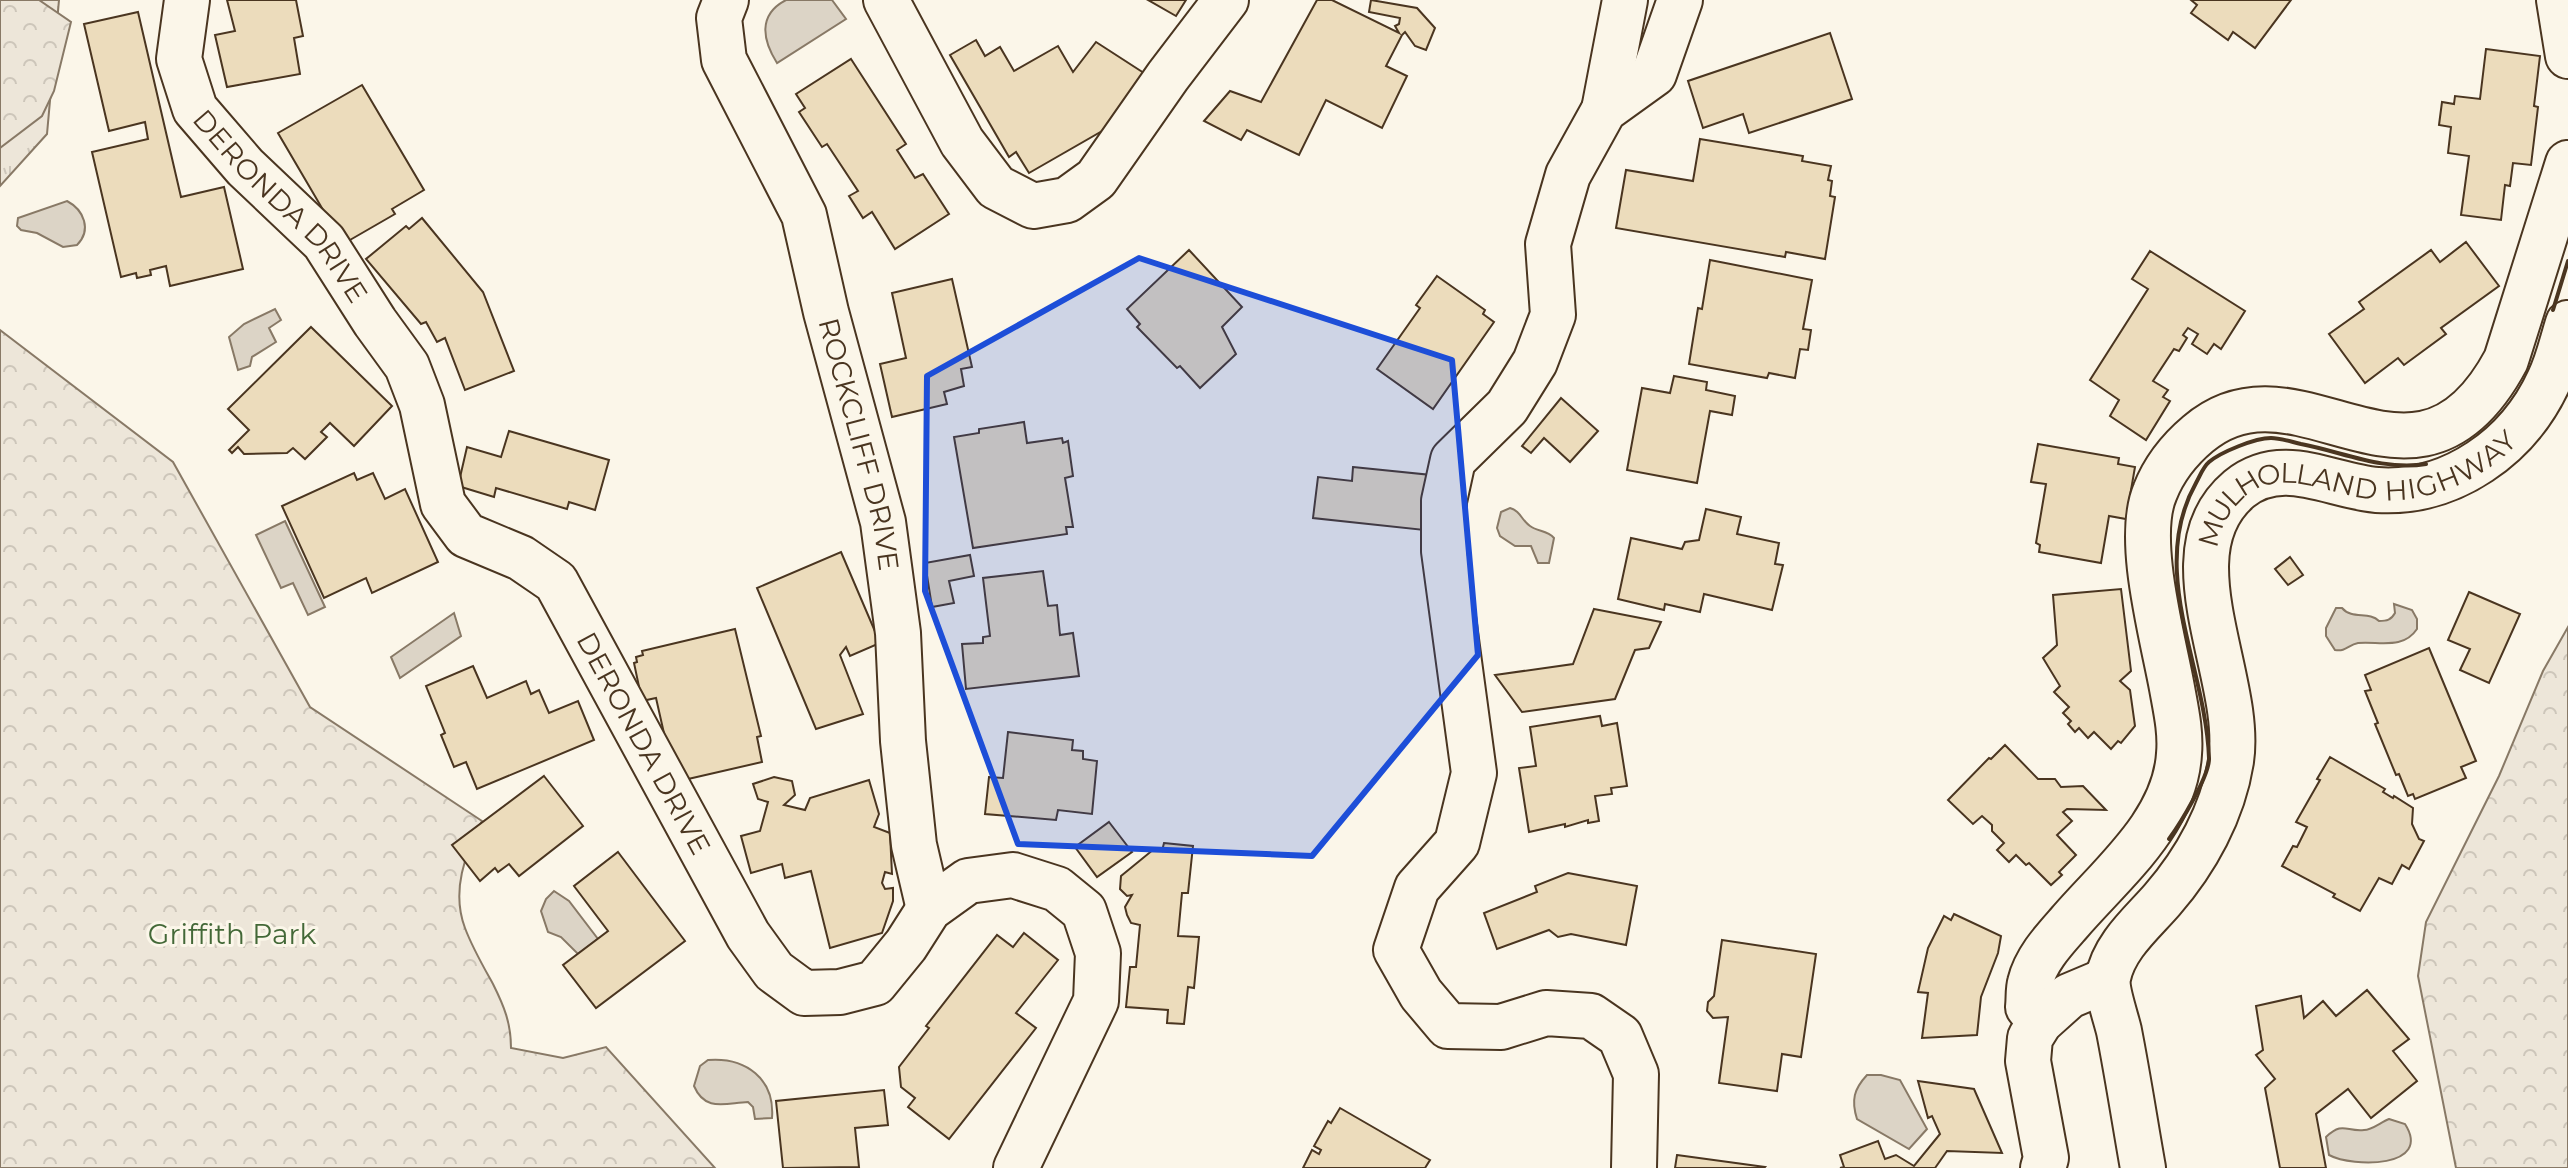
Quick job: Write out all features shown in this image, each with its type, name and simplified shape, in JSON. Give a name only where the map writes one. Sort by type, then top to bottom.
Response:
[{"type":"street","name":"DERONDA DRIVE","points":[[187,0],[179,59],[195,109],[245,167],[324,242],[407,366],[422,405],[443,504],[466,535],[521,558],[556,582],[748,935],[774,971],[804,993],[840,992],[875,983],[906,945],[929,909],[968,881],[1013,875],[1057,889],[1084,911],[1098,953],[1096,1001],[1016,1168]]},
{"type":"street","name":"ROCKCLIFF DRIVE","points":[[726,0],[719,18],[724,60],[804,215],[826,312],[883,522],[898,633],[903,741],[913,830],[929,909]]},
{"type":"street","points":[[886,0],[962,142],[996,187],[1033,206],[1067,200],[1096,179],[1226,0]]},
{"type":"street","points":[[1625,0],[1604,110],[1568,175],[1548,244],[1553,315],[1535,362],[1507,407],[1453,460],[1444,501],[1444,551],[1474,773],[1457,843],[1417,888],[1396,950],[1421,994],[1448,1026],[1501,1027],[1546,1013],[1591,1016],[1620,1036],[1636,1074],[1634,1168]]},
{"type":"street","points":[[1604,110],[1654,74],[1680,0]]},
{"type":"street","points":[[2559,0],[2568,56]]},
{"type":"street","name":"MULHOLLAND HIGHWAY","points":[[2040,1022],[2028,1007],[2030,983],[2046,949],[2133,853],[2172,790],[2179,756],[2179,723],[2149,564],[2149,540],[2154,494],[2173,458],[2200,432],[2234,413],[2269,409],[2307,414],[2384,436],[2427,432],[2448,425],[2472,408],[2491,387],[2506,360],[2568,163]]},
{"type":"street","name":"MULHOLLAND HIGHWAY","points":[[2107,980],[2122,945],[2184,872],[2202,844],[2220,803],[2232,759],[2231,714],[2206,578],[2205,551],[2222,506],[2252,479],[2276,472],[2299,472],[2378,490],[2424,487],[2470,469],[2505,444],[2530,415],[2550,379],[2568,323]]},
{"type":"street","points":[[2097,890],[2136,929]]},
{"type":"street","points":[[2043,1168],[2046,1158],[2028,1061],[2030,1038],[2040,1022],[2069,996],[2107,980],[2143,1168]]},
{"type":"highlighted area","points":[[1139,258],[1452,360],[1478,655],[1312,856],[1018,844],[925,591],[927,376]]},
{"type":"green space","points":[[0,0],[59,0],[47,134],[0,186]]},
{"type":"green space","points":[[0,0],[39,0],[71,22],[54,91],[42,116],[0,148]]},
{"type":"green space","name":"Griffith Park","points":[[0,330],[173,462],[310,707],[482,821],[462,873],[459,900],[465,928],[504,1007],[511,1048],[563,1058],[606,1047],[715,1168],[0,1168]]},
{"type":"green space","points":[[2568,627],[2568,1168],[2456,1168],[2418,976],[2426,922],[2499,776],[2543,671]]},
{"type":"shaded area","points":[[786,0],[832,0],[846,19],[777,63],[768,46],[765,29],[770,13]]},
{"type":"shaded area","points":[[67,201],[78,210],[84,221],[84,233],[77,245],[63,247],[17,226],[18,218]]},
{"type":"shaded area","points":[[275,309],[281,320],[269,328],[276,342],[252,357],[250,366],[238,370],[229,337],[244,324]]},
{"type":"shaded area","points":[[1510,508],[1530,526],[1554,538],[1549,563],[1538,563],[1531,546],[1515,546],[1500,536],[1497,528],[1501,512]]},
{"type":"shaded area","points":[[285,521],[325,607],[308,615],[293,583],[281,588],[256,535]]},
{"type":"shaded area","points":[[2394,604],[2412,610],[2417,619],[2417,629],[2405,640],[2358,643],[2335,650],[2326,636],[2326,628],[2336,608],[2382,621],[2395,613]]},
{"type":"shaded area","points":[[454,613],[461,636],[400,678],[391,657]]},
{"type":"shaded area","points":[[554,891],[569,901],[598,939],[578,954],[561,937],[548,932],[541,911]]},
{"type":"shaded area","points":[[708,1060],[734,1062],[755,1073],[769,1092],[772,1118],[755,1119],[753,1107],[748,1102],[716,1104],[704,1100],[694,1086],[700,1066]]},
{"type":"shaded area","points":[[1867,1075],[1900,1080],[1927,1129],[1909,1149],[1857,1119],[1855,1095]]},
{"type":"shaded area","points":[[2389,1119],[2405,1124],[2411,1138],[2408,1149],[2400,1157],[2371,1163],[2329,1155],[2326,1137],[2337,1129],[2367,1130]]},
{"type":"building","points":[[227,0],[296,0],[303,36],[294,38],[300,74],[227,87],[215,35],[235,31]]},
{"type":"building","points":[[1148,0],[1186,0],[1176,16]]},
{"type":"building","points":[[1317,0],[1332,0],[1399,33],[1395,26],[1400,18],[1369,12],[1371,0],[1417,8],[1435,28],[1426,50],[1415,46],[1405,32],[1402,35],[1386,66],[1407,76],[1382,128],[1326,100],[1299,155],[1247,130],[1241,140],[1204,121],[1230,91],[1261,102]]},
{"type":"building","points":[[2191,0],[2291,0],[2255,48],[2233,32],[2228,40],[2191,13],[2197,5]]},
{"type":"building","points":[[138,12],[181,197],[224,187],[243,269],[170,286],[166,266],[150,270],[151,275],[137,278],[136,273],[121,277],[92,152],[148,139],[145,122],[109,131],[84,24]]},
{"type":"building","points":[[1830,33],[1852,99],[1749,133],[1743,114],[1703,128],[1688,81]]},
{"type":"building","points":[[976,40],[985,56],[1000,47],[1014,71],[1058,46],[1073,72],[1096,42],[1147,75],[1116,123],[1029,173],[1016,152],[1009,157],[950,55]]},
{"type":"building","points":[[2486,49],[2540,56],[2531,165],[2513,163],[2510,186],[2505,185],[2501,220],[2461,215],[2469,156],[2448,153],[2451,127],[2439,125],[2442,102],[2454,104],[2455,96],[2480,99]]},
{"type":"building","points":[[851,59],[906,144],[897,150],[915,178],[923,174],[949,214],[895,249],[872,212],[863,218],[849,196],[858,191],[827,144],[822,147],[799,112],[805,108],[796,94]]},
{"type":"building","points":[[362,85],[424,190],[392,209],[395,214],[343,244],[278,133]]},
{"type":"building","points":[[1700,139],[1803,156],[1802,161],[1831,166],[1828,180],[1832,181],[1830,196],[1835,197],[1825,259],[1786,252],[1785,257],[1616,228],[1626,170],[1693,181]]},
{"type":"building","points":[[422,218],[483,292],[514,371],[465,390],[445,338],[437,342],[426,322],[421,324],[366,259],[406,226],[409,229]]},
{"type":"building","points":[[2466,242],[2499,286],[2441,328],[2446,334],[2404,365],[2398,358],[2365,383],[2329,334],[2364,309],[2359,302],[2431,250],[2440,262]]},
{"type":"building","points":[[1189,250],[1242,307],[1222,327],[1236,354],[1200,388],[1137,327],[1140,324],[1127,309]]},
{"type":"building","points":[[2150,251],[2245,311],[2221,349],[2214,344],[2207,354],[2192,344],[2198,334],[2188,328],[2183,335],[2187,338],[2179,351],[2174,349],[2153,381],[2168,390],[2163,397],[2170,401],[2146,440],[2110,416],[2119,400],[2090,380],[2148,289],[2132,279]]},
{"type":"building","points":[[1710,260],[1812,280],[1803,329],[1811,330],[1808,350],[1800,349],[1795,378],[1769,373],[1767,378],[1689,364]]},
{"type":"building","points":[[1437,276],[1485,310],[1483,314],[1494,322],[1433,409],[1377,369],[1420,308],[1416,305]]},
{"type":"building","points":[[952,279],[972,367],[961,369],[964,386],[944,392],[947,404],[892,417],[880,364],[906,358],[892,293]]},
{"type":"building","points":[[311,327],[392,406],[354,446],[330,423],[321,432],[327,437],[305,459],[293,448],[287,453],[244,454],[238,447],[232,453],[229,450],[249,430],[228,409]]},
{"type":"building","points":[[1674,376],[1707,382],[1706,390],[1735,396],[1732,415],[1710,411],[1697,483],[1627,470],[1642,388],[1670,393]]},
{"type":"building","points":[[1561,398],[1598,431],[1570,462],[1544,438],[1531,453],[1522,446]]},
{"type":"building","points":[[1024,422],[1027,443],[1062,438],[1063,443],[1068,441],[1073,476],[1065,478],[1073,527],[1066,527],[1067,534],[973,548],[954,437],[979,433],[979,429]]},
{"type":"building","points":[[509,431],[609,460],[595,510],[569,502],[567,509],[496,488],[494,497],[458,486],[467,447],[501,457]]},
{"type":"building","points":[[2038,444],[2119,458],[2118,464],[2135,467],[2126,519],[2109,516],[2101,563],[2039,552],[2040,545],[2036,543],[2046,484],[2031,482]]},
{"type":"building","points":[[1353,467],[1431,475],[1424,530],[1313,518],[1318,477],[1352,481]]},
{"type":"building","points":[[354,473],[357,480],[373,473],[385,499],[405,489],[438,562],[372,593],[366,578],[324,598],[282,506]]},
{"type":"building","points":[[1706,509],[1741,517],[1737,534],[1779,543],[1775,564],[1783,565],[1772,610],[1704,594],[1700,612],[1665,604],[1664,610],[1618,599],[1631,538],[1682,549],[1685,542],[1699,540]]},
{"type":"building","points":[[841,552],[880,643],[850,656],[846,647],[840,655],[863,714],[816,729],[757,588]]},
{"type":"building","points":[[970,555],[974,576],[949,581],[954,603],[932,607],[925,563]]},
{"type":"building","points":[[2290,557],[2303,575],[2288,585],[2275,569]]},
{"type":"building","points":[[1043,571],[1048,606],[1057,605],[1060,635],[1073,633],[1079,676],[966,689],[962,644],[983,643],[983,637],[990,636],[983,578]]},
{"type":"building","points":[[2121,589],[2131,671],[2120,681],[2130,690],[2135,726],[2121,743],[2118,741],[2111,749],[2094,732],[2088,738],[2079,728],[2075,732],[2068,724],[2071,721],[2063,713],[2069,707],[2054,692],[2060,686],[2043,658],[2057,645],[2053,595]]},
{"type":"building","points":[[2469,592],[2520,614],[2489,683],[2460,670],[2470,649],[2448,640]]},
{"type":"building","points":[[1594,609],[1661,622],[1649,648],[1635,650],[1615,699],[1522,712],[1495,675],[1573,664]]},
{"type":"building","points":[[735,629],[761,736],[757,737],[762,762],[675,782],[656,698],[642,701],[634,663],[637,662],[636,657],[643,655],[642,651]]},
{"type":"building","points":[[2429,648],[2476,761],[2461,767],[2466,778],[2415,799],[2413,794],[2408,796],[2399,774],[2396,775],[2375,724],[2378,723],[2365,691],[2371,690],[2365,675]]},
{"type":"building","points":[[473,666],[487,698],[526,681],[531,694],[539,690],[549,713],[578,701],[594,740],[477,789],[466,762],[454,767],[441,735],[445,733],[426,686]]},
{"type":"building","points":[[1600,716],[1602,726],[1617,723],[1627,786],[1611,788],[1612,794],[1595,796],[1599,821],[1588,823],[1588,820],[1529,832],[1519,768],[1536,766],[1530,727]]},
{"type":"building","points":[[1008,732],[1073,740],[1072,750],[1083,751],[1083,759],[1097,761],[1092,814],[1058,810],[1056,820],[985,814],[989,777],[1003,778]]},
{"type":"building","points":[[2005,745],[2038,779],[2055,779],[2061,787],[2083,786],[2106,810],[2067,809],[2063,812],[2072,821],[2057,835],[2076,855],[2051,885],[2029,863],[2026,865],[2016,855],[2009,862],[1997,850],[2004,843],[1982,816],[1973,824],[1948,800]]},
{"type":"building","points":[[2330,757],[2413,808],[2412,824],[2419,839],[2424,841],[2409,869],[2402,865],[2392,884],[2379,878],[2360,911],[2282,866],[2307,827],[2296,822]]},
{"type":"building","points":[[544,776],[583,826],[519,876],[509,864],[498,872],[495,868],[480,881],[452,845]]},
{"type":"building","points":[[774,777],[792,781],[795,795],[784,805],[805,810],[810,798],[869,780],[879,814],[874,827],[890,833],[892,874],[885,872],[882,883],[885,889],[893,888],[893,901],[882,933],[830,948],[811,871],[785,878],[782,864],[751,873],[741,836],[760,831],[768,802],[758,799],[753,784]]},
{"type":"building","points":[[1109,822],[1132,852],[1097,877],[1075,847]]},
{"type":"building","points":[[1164,843],[1193,846],[1188,893],[1182,893],[1178,936],[1199,937],[1194,988],[1188,987],[1184,1024],[1167,1023],[1168,1010],[1126,1007],[1130,967],[1136,967],[1140,925],[1131,923],[1127,915],[1125,907],[1132,895],[1127,896],[1120,889],[1121,876],[1154,849],[1162,851]]},
{"type":"building","points":[[618,852],[685,941],[596,1008],[563,965],[608,931],[574,886]]},
{"type":"building","points":[[1568,873],[1637,886],[1626,945],[1571,934],[1558,937],[1549,930],[1497,949],[1484,913],[1537,892],[1535,886]]},
{"type":"building","points":[[1954,914],[2001,936],[1998,953],[1981,997],[1977,1035],[1922,1038],[1928,993],[1918,992],[1928,948],[1944,916],[1951,920]]},
{"type":"building","points":[[1024,933],[1058,960],[1016,1013],[1036,1028],[949,1139],[908,1107],[915,1098],[901,1087],[899,1067],[929,1028],[926,1026],[997,935],[1013,947]]},
{"type":"building","points":[[1722,940],[1816,954],[1801,1057],[1782,1054],[1777,1091],[1719,1083],[1728,1017],[1713,1018],[1707,1011],[1708,1002],[1714,996]]},
{"type":"building","points":[[2367,990],[2409,1039],[2393,1051],[2417,1081],[2371,1118],[2348,1089],[2316,1114],[2326,1168],[2280,1168],[2265,1088],[2275,1079],[2256,1055],[2263,1050],[2256,1006],[2301,996],[2304,1018],[2323,1001],[2336,1016]]},
{"type":"building","points":[[1918,1081],[1974,1089],[2002,1153],[1947,1151],[1935,1168],[1840,1168],[1844,1167],[1840,1155],[1878,1141],[1885,1159],[1896,1155],[1914,1166],[1940,1134],[1932,1116],[1928,1118]]},
{"type":"building","points":[[884,1090],[888,1125],[855,1128],[859,1167],[783,1168],[776,1101]]},
{"type":"building","points":[[1340,1108],[1430,1160],[1425,1168],[1303,1168],[1312,1150],[1319,1154],[1321,1150],[1314,1146],[1328,1121],[1331,1123]]},
{"type":"building","points":[[1677,1155],[1765,1167],[1675,1168]]},
{"type":"wall","points":[[2553,310],[2568,261]]},
{"type":"wall","points":[[2169,839],[2200,787],[2209,758],[2206,724],[2183,619],[2177,550],[2182,516],[2205,466],[2230,450],[2271,438],[2379,463],[2426,464]]}]
